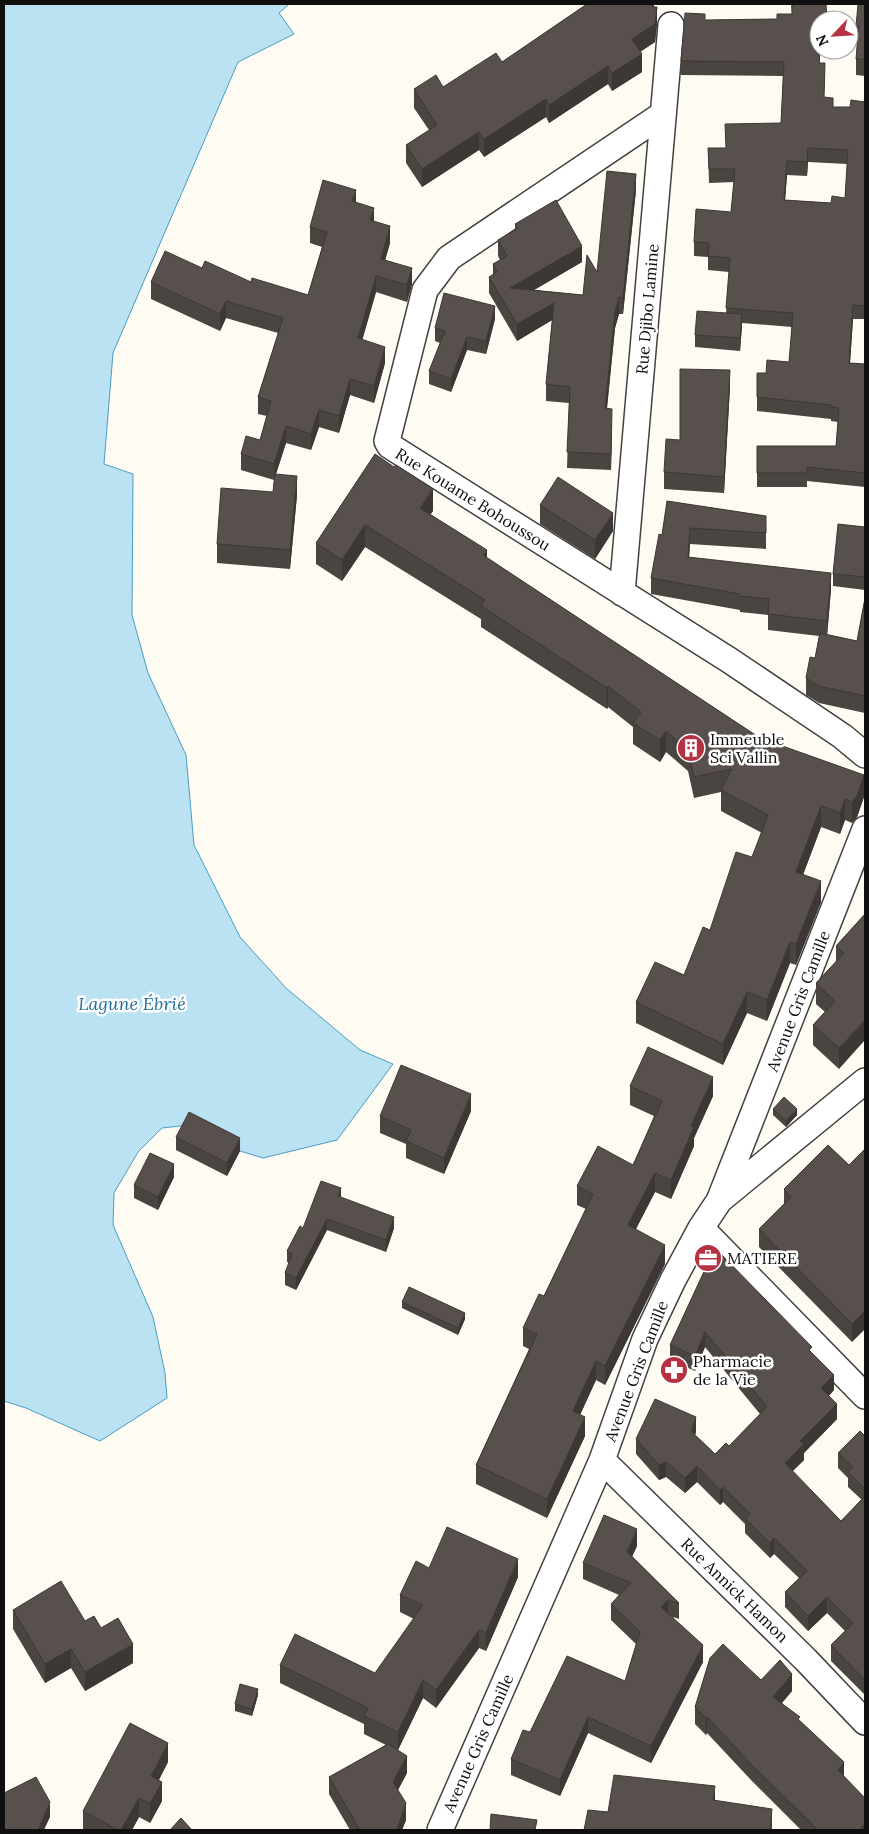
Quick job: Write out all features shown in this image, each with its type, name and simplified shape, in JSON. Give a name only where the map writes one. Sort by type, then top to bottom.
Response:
[{"type":"street","name":"Rue Djibo Lamine","points":[[622,593],[671,25]]},
{"type":"street","name":"Rue Kouame Bohoussou","points":[[663,114],[449,258],[425,290],[387,441],[390,446],[729,660],[842,736],[865,755]]},
{"type":"street","name":"Avenue Gris Camille","points":[[440,1830],[602,1460],[645,1339],[701,1228],[719,1201],[865,829]]},
{"type":"street","points":[[719,1201],[865,1081]]},
{"type":"street","points":[[701,1228],[865,1396]]},
{"type":"street","name":"Rue Annick Hamon","points":[[602,1460],[806,1660],[865,1722]]},
{"type":"water","name":"Lagune Ébrié","points":[[4,4],[289,4],[279,13],[294,34],[238,62],[113,353],[104,464],[133,474],[132,615],[148,673],[186,755],[194,845],[240,937],[286,988],[360,1050],[393,1064],[337,1140],[263,1158],[240,1151],[189,1125],[162,1128],[138,1152],[114,1193],[113,1225],[153,1317],[165,1373],[167,1398],[100,1441],[26,1408],[4,1401]]},
{"type":"building","points":[[587,4],[652,4],[652,7],[657,7],[655,24],[632,39],[642,54],[612,73],[608,66],[549,105],[546,99],[484,139],[479,132],[422,169],[406,145],[437,125],[414,89],[436,75],[443,87],[496,53],[502,62]]},
{"type":"building","points":[[792,4],[826,4],[826,10],[809,10],[809,60],[819,60],[819,63],[825,63],[824,97],[833,98],[833,107],[850,107],[851,100],[865,102],[865,306],[853,305],[849,363],[865,364],[865,473],[807,467],[807,473],[757,473],[757,446],[836,446],[839,408],[831,407],[831,405],[757,397],[757,373],[766,373],[767,360],[789,362],[793,313],[726,308],[730,258],[708,256],[709,243],[694,242],[696,209],[731,212],[735,169],[709,169],[708,148],[726,148],[725,124],[781,123],[784,62],[681,61],[685,13],[705,14],[705,20],[777,19],[777,14],[792,14]],"holes":[[[808,148],[848,150],[845,198],[832,196],[831,203],[784,200],[787,161],[807,162]]]},
{"type":"building","points":[[858,4],[865,4],[865,59],[859,59],[859,10],[857,10]]},
{"type":"building","points":[[607,171],[636,174],[623,298],[619,297],[615,312],[605,408],[612,409],[611,454],[567,452],[570,387],[546,384],[554,303],[517,324],[489,277],[497,272],[493,264],[507,256],[498,240],[518,228],[515,224],[556,200],[582,246],[510,288],[583,295],[587,255],[597,272]]},
{"type":"building","points":[[323,180],[356,190],[352,201],[374,208],[370,220],[390,226],[381,259],[412,268],[407,285],[376,276],[358,338],[385,347],[374,386],[350,379],[339,416],[319,410],[311,434],[286,426],[274,464],[241,454],[246,436],[260,440],[271,401],[258,397],[283,318],[226,301],[220,314],[151,282],[165,251],[202,268],[205,261],[251,282],[252,278],[308,295],[327,232],[310,227]]},
{"type":"building","points":[[444,293],[495,306],[486,341],[467,337],[451,379],[429,371],[445,331],[435,328]]},
{"type":"building","points":[[697,311],[742,314],[740,338],[695,335]]},
{"type":"building","points":[[680,369],[730,370],[724,477],[664,472],[666,439],[680,440]]},
{"type":"building","points":[[375,454],[433,489],[420,508],[487,550],[483,555],[760,738],[864,775],[857,796],[852,802],[845,799],[840,813],[821,806],[796,872],[821,881],[796,944],[790,942],[767,1000],[747,992],[723,1044],[636,1002],[655,962],[684,975],[703,927],[710,930],[736,852],[752,857],[768,815],[721,790],[732,769],[694,777],[688,750],[666,731],[660,740],[633,723],[641,712],[608,686],[607,688],[481,606],[485,600],[365,525],[342,560],[316,543]]},
{"type":"building","points":[[275,474],[297,476],[290,550],[217,544],[221,488],[273,492]]},
{"type":"building","points":[[558,477],[613,513],[595,540],[540,505]]},
{"type":"building","points":[[667,501],[766,516],[766,533],[690,528],[688,557],[831,573],[827,621],[768,614],[769,599],[740,596],[740,594],[651,578],[659,534],[662,535]]},
{"type":"building","points":[[838,524],[865,527],[865,577],[833,574]]},
{"type":"building","points":[[865,598],[865,696],[819,686],[806,678],[810,657],[815,658],[820,633],[857,641]]},
{"type":"building","points":[[865,914],[865,1020],[839,1048],[813,1025],[835,1001],[816,983],[844,953],[836,946]]},
{"type":"building","points":[[648,1047],[713,1077],[691,1126],[694,1127],[671,1180],[655,1173],[628,1225],[665,1245],[605,1366],[596,1361],[573,1411],[585,1417],[547,1499],[476,1465],[537,1334],[523,1328],[539,1294],[544,1296],[593,1194],[577,1186],[598,1146],[633,1165],[662,1101],[630,1086]]},
{"type":"building","points":[[401,1065],[471,1094],[444,1158],[406,1141],[411,1130],[380,1116]]},
{"type":"building","points":[[784,1097],[797,1109],[786,1121],[773,1109]]},
{"type":"building","points":[[189,1112],[240,1138],[227,1163],[176,1137]]},
{"type":"building","points":[[828,1145],[849,1165],[865,1149],[865,1311],[852,1324],[759,1229],[791,1197],[784,1189]]},
{"type":"building","points":[[150,1153],[174,1164],[158,1197],[134,1185]]},
{"type":"building","points":[[321,1181],[341,1188],[338,1196],[394,1217],[386,1240],[327,1219],[296,1278],[285,1273],[292,1254],[287,1251],[300,1226],[303,1228]]},
{"type":"building","points":[[714,1250],[718,1251],[812,1347],[809,1350],[834,1375],[821,1388],[837,1404],[800,1441],[804,1444],[785,1463],[841,1521],[865,1496],[865,1680],[831,1645],[853,1623],[827,1597],[808,1616],[785,1592],[807,1571],[774,1538],[770,1543],[745,1518],[750,1514],[723,1487],[720,1490],[697,1466],[685,1478],[666,1462],[659,1465],[636,1439],[655,1399],[696,1417],[691,1431],[715,1454],[726,1443],[729,1446],[767,1407],[705,1332],[695,1356],[670,1345]]},
{"type":"building","points":[[409,1287],[465,1313],[458,1328],[402,1302]]},
{"type":"building","points":[[860,1431],[865,1436],[865,1489],[848,1472],[853,1467],[838,1453]]},
{"type":"building","points":[[604,1515],[637,1529],[627,1552],[679,1603],[668,1600],[661,1607],[703,1645],[651,1746],[588,1717],[560,1780],[511,1759],[523,1730],[530,1732],[567,1656],[625,1681],[640,1632],[611,1604],[631,1583],[583,1563]]},
{"type":"building","points":[[447,1527],[518,1559],[486,1633],[479,1630],[436,1690],[423,1680],[398,1732],[364,1716],[368,1708],[280,1665],[295,1634],[375,1673],[423,1605],[400,1595],[416,1561],[429,1568]]},
{"type":"building","points":[[61,1581],[85,1621],[94,1616],[101,1628],[118,1618],[133,1644],[85,1672],[71,1649],[45,1664],[13,1610]]},
{"type":"building","points":[[723,1644],[761,1680],[780,1660],[792,1674],[773,1697],[800,1717],[798,1719],[844,1762],[838,1770],[865,1798],[865,1824],[859,1830],[818,1830],[695,1707],[710,1658]]},
{"type":"building","points":[[240,1684],[258,1689],[252,1709],[235,1704]]},
{"type":"building","points":[[130,1723],[168,1743],[151,1776],[162,1782],[150,1804],[139,1798],[121,1830],[118,1830],[83,1811]]},
{"type":"building","points":[[388,1744],[407,1756],[393,1782],[406,1803],[397,1830],[360,1830],[329,1777]]},
{"type":"building","points":[[614,1775],[715,1786],[713,1800],[772,1809],[770,1830],[584,1830],[588,1810],[608,1812]]},
{"type":"building","points":[[36,1777],[50,1802],[38,1830],[4,1830],[4,1793]]},
{"type":"building","points":[[491,1814],[537,1820],[535,1830],[490,1830]]},
{"type":"building","points":[[181,1818],[192,1830],[170,1830]]},
{"type":"place","name":"Immeuble Sci Vallin","points":[[691,748]]},
{"type":"place","name":"MATIERE","points":[[708,1258]]},
{"type":"place","name":"Pharmacie de la Vie","points":[[674,1370]]}]
